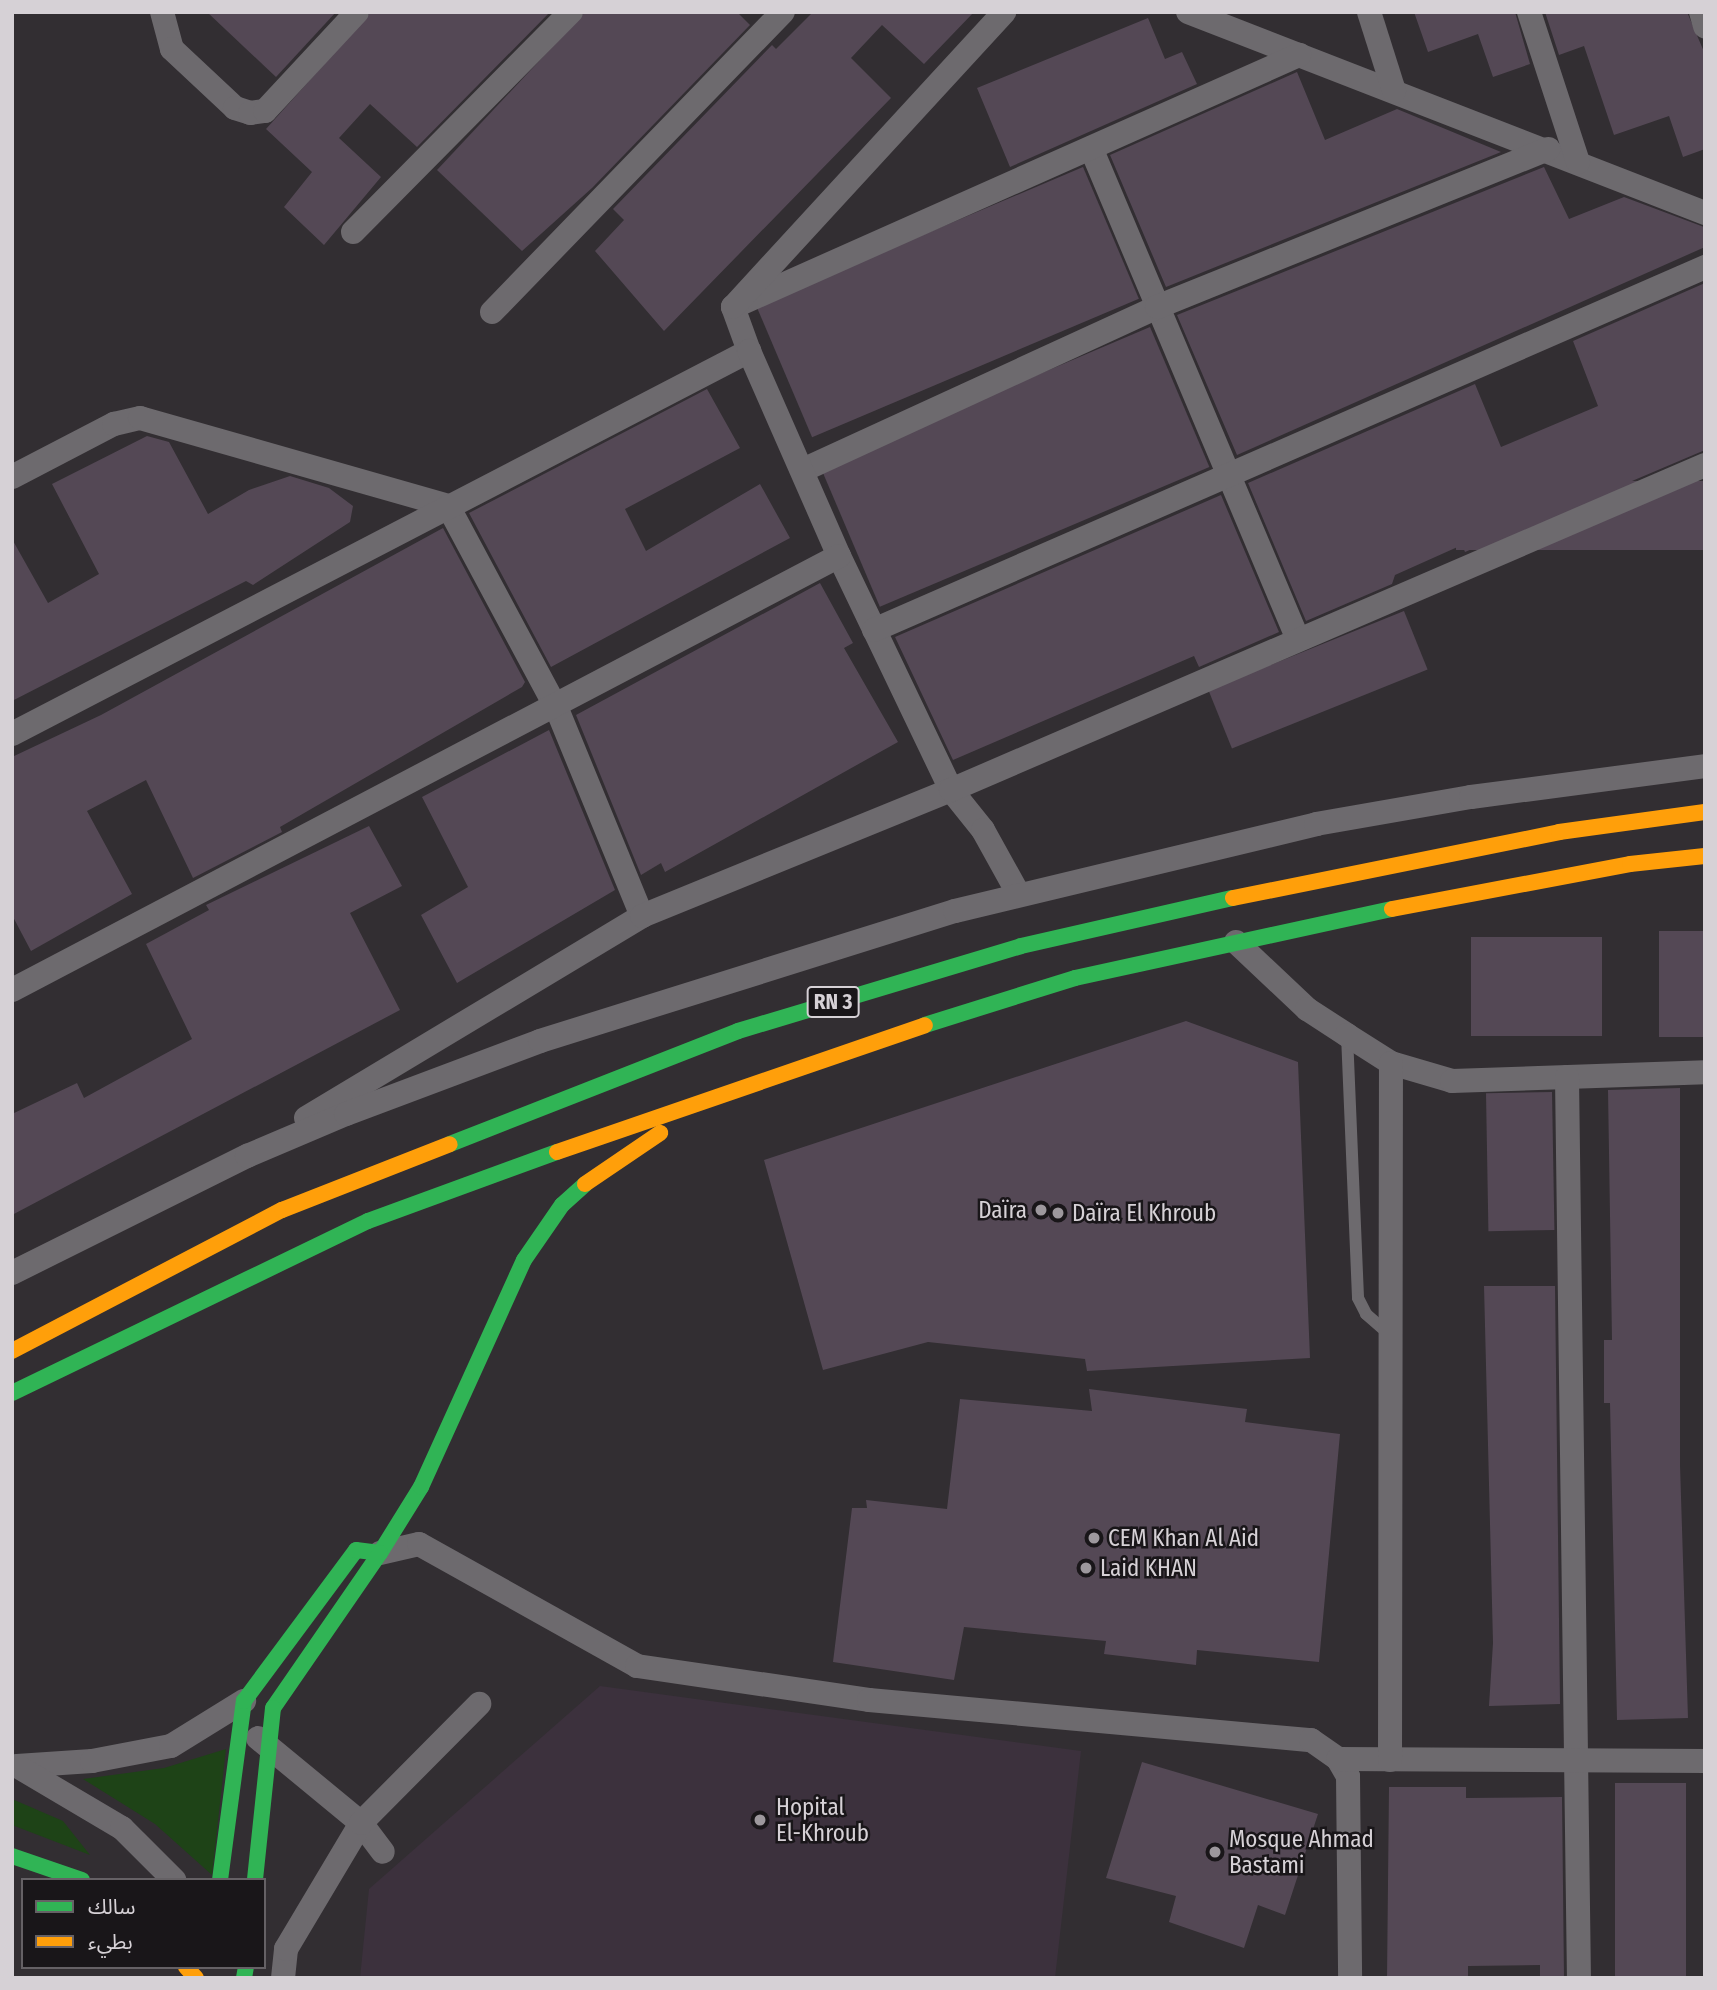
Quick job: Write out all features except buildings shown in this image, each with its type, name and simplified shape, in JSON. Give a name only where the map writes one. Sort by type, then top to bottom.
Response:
[{"type":"main road","name":"RN 3","points":[[12,1351],[282,1210],[738,1031],[1021,946],[1336,874],[1559,832],[1705,812]]},
{"type":"main road","name":"RN 3","points":[[12,1393],[368,1221],[734,1088],[1074,978],[1236,942],[1630,864],[1705,856]]},
{"type":"main road","points":[[255,1878],[272,1708],[282,1688],[380,1553],[421,1487],[495,1316],[562,1205],[603,1167],[734,1088]]},
{"type":"main road","points":[[220,1878],[244,1701],[356,1550],[380,1553]]},
{"type":"main road","points":[[12,1856],[76,1878]]},
{"type":"street","points":[[162,12],[172,49],[234,108],[250,113],[265,111],[358,12]]},
{"type":"street","points":[[353,232],[571,12]]},
{"type":"street","points":[[492,312],[783,12]]},
{"type":"street","points":[[733,307],[1003,12]]},
{"type":"street","points":[[1188,12],[1214,17],[1299,55],[1548,149],[1705,213]]},
{"type":"street","points":[[1369,12],[1394,91]]},
{"type":"street","points":[[1529,12],[1578,162]]},
{"type":"street","points":[[1700,12],[1705,26]]},
{"type":"street","points":[[733,307],[1299,55]]},
{"type":"street","points":[[1091,148],[1297,637]]},
{"type":"street","points":[[803,470],[1157,307],[1548,149]]},
{"type":"street","points":[[874,630],[1705,267]]},
{"type":"street","points":[[733,307],[749,351],[839,556],[951,790],[983,830],[1018,895]]},
{"type":"street","points":[[12,734],[749,351]]},
{"type":"street","points":[[12,477],[114,424],[141,418],[448,506],[557,709],[642,916]]},
{"type":"street","points":[[12,1273],[247,1156],[642,916],[951,790],[1297,637],[1705,465]]},
{"type":"street","points":[[15,987],[557,709],[839,556]]},
{"type":"street","points":[[247,1156],[540,1041],[1018,895],[1329,822],[1705,766]]},
{"type":"street","points":[[1236,942],[1307,1009],[1347,1035],[1391,1063],[1452,1081],[1705,1072]]},
{"type":"street","points":[[1390,1759],[1391,1063]]},
{"type":"street","points":[[1567,1077],[1579,1978]]},
{"type":"street","points":[[419,1544],[421,1487]]},
{"type":"street","points":[[380,1553],[419,1544],[637,1666],[869,1700],[1311,1740],[1338,1759],[1348,1776],[1350,1978]]},
{"type":"street","points":[[14,1765],[92,1761],[161,1748],[199,1733],[244,1701]]},
{"type":"street","points":[[283,1978],[286,1949],[361,1823],[479,1704]]},
{"type":"street","points":[[240,1731],[270,1742],[361,1823],[383,1852]]},
{"type":"street","points":[[1338,1759],[1705,1761]]},
{"type":"street","points":[[14,1765],[122,1828],[172,1878]]},
{"type":"lane","points":[[1347,1035],[1358,1298],[1366,1314],[1391,1335]]},
{"type":"shaded area","name":"Hopital El-Khroub","points":[[600,1686],[1081,1751],[1055,1978],[360,1978],[369,1889]]},
{"type":"green space","points":[[226,1749],[212,1875],[155,1824],[83,1779],[164,1768]]},
{"type":"green space","points":[[12,1799],[63,1821],[90,1855],[12,1825]]},
{"type":"traffic: fast","points":[[450,1144],[738,1031],[1021,946],[1233,898]]},
{"type":"traffic: fast","points":[[925,1025],[1075,978],[1392,909]]},
{"type":"traffic: fast","points":[[12,1393],[368,1221],[557,1152]]},
{"type":"traffic: fast","points":[[380,1553],[421,1487],[524,1260],[562,1205],[585,1184]]},
{"type":"traffic: fast","points":[[220,1878],[244,1701],[356,1550],[380,1553],[273,1708],[255,1878]]},
{"type":"traffic: fast","points":[[12,1856],[76,1878]]},
{"type":"traffic: fast","points":[[244,1978],[246,1969]]},
{"type":"traffic: slow","points":[[1233,898],[1559,832],[1705,812]]},
{"type":"traffic: slow","points":[[1392,909],[1630,864],[1705,856]]},
{"type":"traffic: slow","points":[[557,1152],[925,1025]]},
{"type":"traffic: slow","points":[[585,1184],[660,1133]]},
{"type":"traffic: slow","points":[[12,1351],[282,1210],[450,1144]]},
{"type":"traffic: slow","points":[[188,1969],[196,1978]]},
{"type":"place","name":"Daïra","points":[[1041,1210]]},
{"type":"place","name":"Daïra El Khroub","points":[[1058,1213]]},
{"type":"place","name":"CEM Khan Al Aid","points":[[1094,1538]]},
{"type":"place","name":"Laid KHAN","points":[[1086,1568]]},
{"type":"place","name":"Hopital El-Khroub","points":[[760,1820]]},
{"type":"place","name":"Mosque Ahmad Bastami","points":[[1215,1852]]}]
